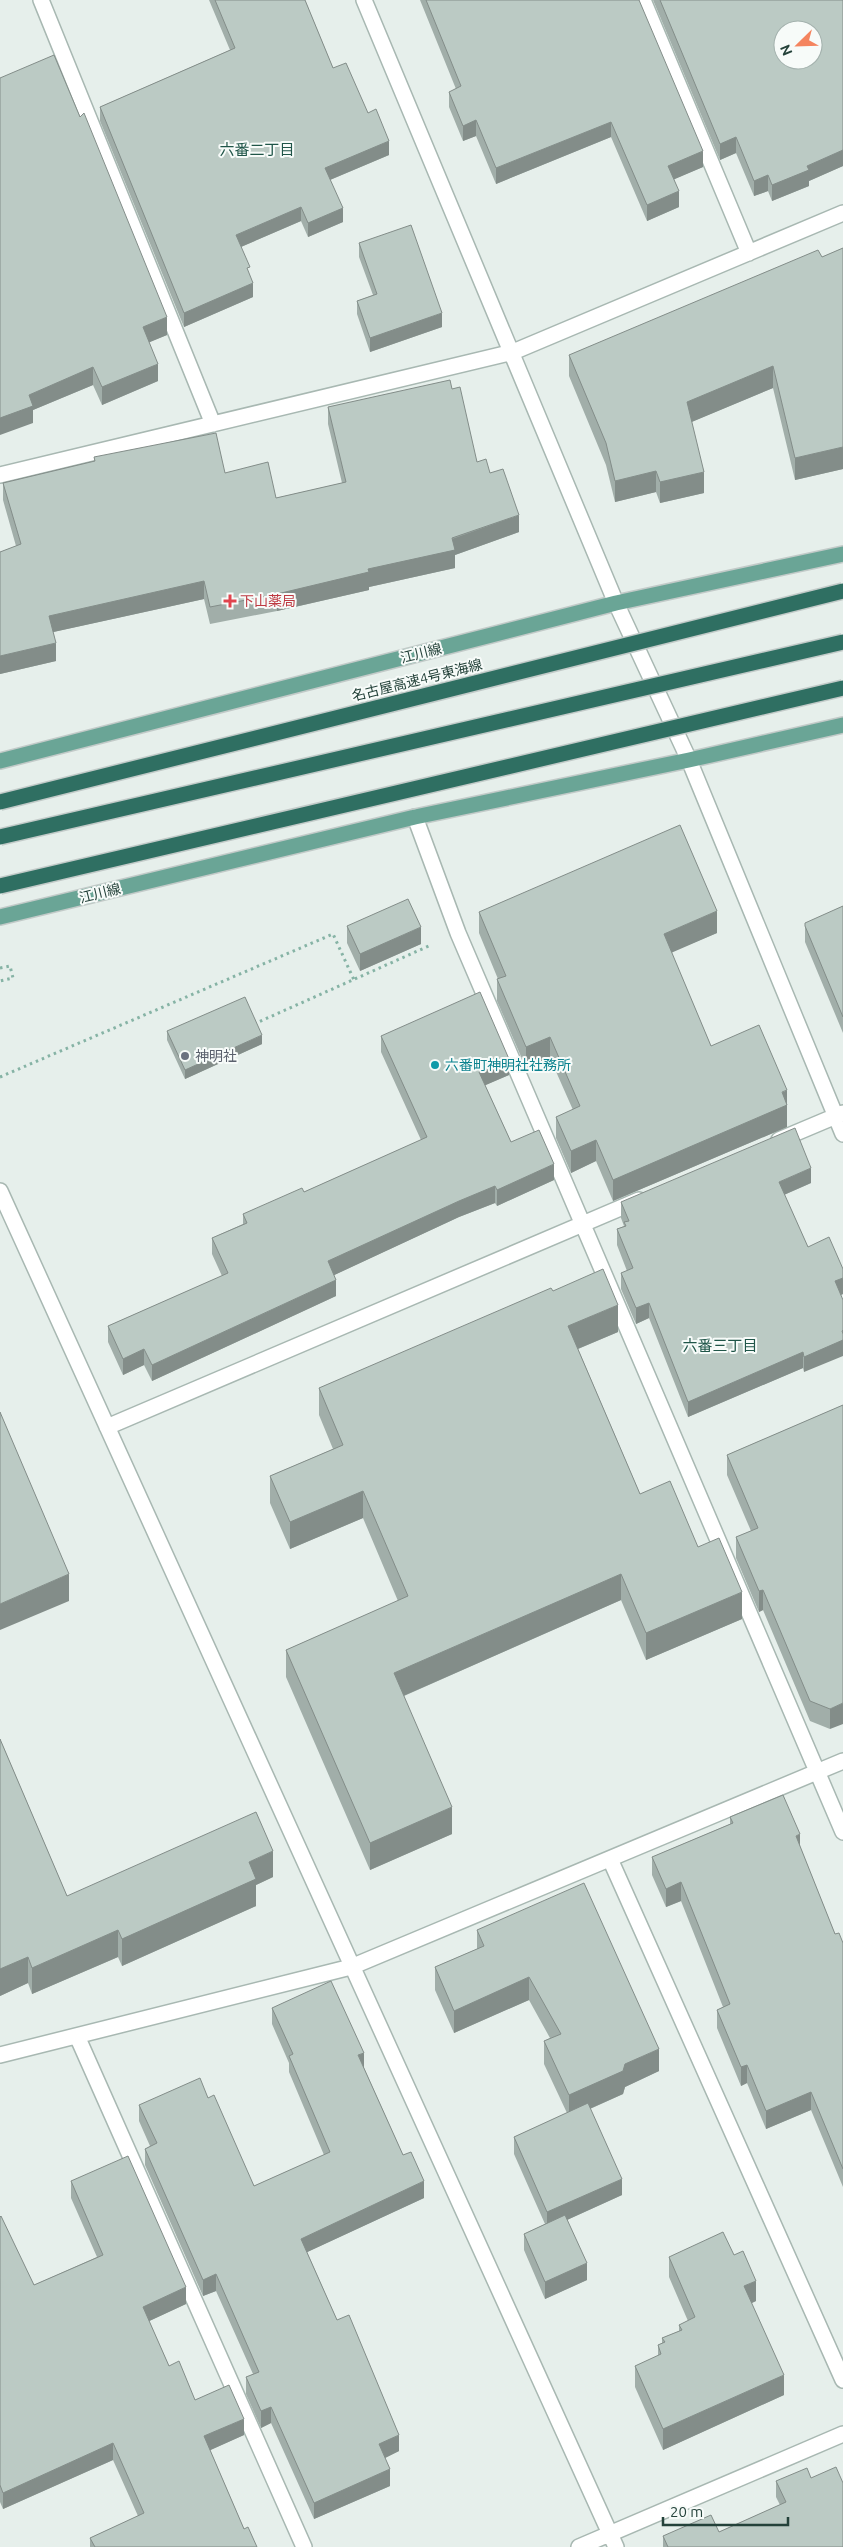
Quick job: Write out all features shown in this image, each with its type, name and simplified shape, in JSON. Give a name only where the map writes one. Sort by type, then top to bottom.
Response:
[{"type":"highway","name":"名古屋高速4号東海線","points":[[0,802],[843,592]]},
{"type":"highway","points":[[0,837],[843,642]]},
{"type":"highway","points":[[0,886],[843,688]]},
{"type":"main road","name":"江川線","points":[[0,760],[616,603],[843,554]]},
{"type":"main road","name":"江川線","points":[[0,917],[415,817],[689,760],[843,725]]},
{"type":"street","points":[[41,0],[213,424]]},
{"type":"street","points":[[364,0],[513,352],[616,603],[689,760],[839,1115],[843,1134]]},
{"type":"street","points":[[643,0],[749,252]]},
{"type":"street","points":[[0,475],[513,352],[843,213]]},
{"type":"street","points":[[415,817],[458,933],[843,1832]]},
{"type":"street","points":[[763,1147],[839,1115]]},
{"type":"street","points":[[0,1191],[616,2547]]},
{"type":"street","points":[[106,1427],[655,1194]]},
{"type":"street","points":[[0,2055],[351,1967],[843,1761]]},
{"type":"street","points":[[610,1859],[843,2380]]},
{"type":"street","points":[[77,2036],[304,2547]]},
{"type":"street","points":[[579,2547],[609,2532],[843,2434]]},
{"type":"path","points":[[254,1024],[458,933]]},
{"type":"path","points":[[0,1077],[333,934],[354,980]]},
{"type":"path","points":[[0,968],[10,966],[13,978],[0,981]]},
{"type":"building","points":[[215,0],[305,0],[333,68],[346,63],[368,113],[376,109],[389,141],[325,168],[343,208],[308,223],[301,207],[236,235],[250,267],[247,268],[253,283],[184,313],[100,107],[235,48]]},
{"type":"building","points":[[426,0],[639,0],[703,151],[668,166],[679,191],[647,205],[611,122],[496,168],[476,120],[463,126],[449,92],[461,86]]},
{"type":"building","points":[[660,0],[843,0],[843,150],[807,166],[809,170],[772,185],[768,175],[754,181],[736,137],[720,144]]},
{"type":"building","points":[[54,55],[80,117],[84,113],[167,317],[143,327],[158,364],[102,387],[93,367],[29,395],[33,406],[0,418],[0,78]]},
{"type":"building","points":[[411,225],[442,313],[370,338],[357,301],[377,294],[359,243]]},
{"type":"building","points":[[843,248],[843,447],[795,458],[773,366],[687,402],[704,472],[660,482],[656,471],[615,481],[606,443],[569,355],[818,250],[822,257]]},
{"type":"building","points":[[450,380],[452,389],[460,387],[477,462],[486,459],[490,473],[503,469],[519,515],[452,538],[455,550],[368,569],[369,572],[277,594],[210,607],[204,581],[49,616],[56,643],[0,656],[0,552],[21,544],[3,483],[95,461],[94,457],[216,433],[225,473],[268,462],[276,498],[346,482],[328,407]]},
{"type":"building","points":[[680,825],[717,911],[664,934],[711,1046],[759,1025],[787,1090],[782,1092],[787,1105],[613,1180],[596,1140],[571,1151],[556,1117],[580,1106],[550,1037],[526,1047],[497,979],[506,976],[479,912]]},
{"type":"building","points":[[408,899],[421,927],[360,954],[347,926]]},
{"type":"building","points":[[843,906],[843,1017],[805,923]]},
{"type":"building","points":[[480,992],[509,1059],[479,1072],[511,1142],[539,1130],[554,1164],[497,1190],[495,1186],[459,1201],[328,1261],[336,1280],[152,1365],[144,1349],[123,1359],[108,1326],[228,1273],[212,1238],[247,1223],[243,1214],[302,1188],[304,1192],[427,1137],[381,1036]]},
{"type":"building","points":[[245,997],[262,1035],[185,1070],[167,1031]]},
{"type":"building","points":[[795,1128],[811,1168],[779,1182],[808,1247],[829,1237],[843,1269],[843,1278],[835,1281],[843,1300],[843,1340],[804,1357],[803,1352],[688,1402],[649,1303],[636,1308],[621,1273],[633,1268],[617,1229],[626,1226],[624,1222],[629,1221],[621,1202]]},
{"type":"building","points":[[603,1269],[618,1305],[568,1326],[640,1494],[670,1481],[698,1547],[719,1538],[742,1592],[646,1633],[621,1574],[394,1673],[452,1807],[370,1843],[286,1650],[408,1596],[363,1491],[290,1522],[270,1476],[343,1445],[319,1388],[551,1288],[553,1291]]},
{"type":"building","points":[[843,1405],[843,1703],[830,1709],[810,1701],[763,1590],[759,1591],[736,1537],[758,1528],[727,1455]]},
{"type":"building","points":[[0,1412],[69,1574],[0,1604]]},
{"type":"building","points":[[0,1739],[67,1896],[256,1812],[273,1851],[249,1862],[256,1879],[122,1939],[118,1930],[32,1968],[28,1957],[0,1969]]},
{"type":"building","points":[[783,1795],[800,1834],[796,1836],[835,1934],[839,1933],[843,1943],[843,2169],[811,2092],[766,2111],[747,2065],[741,2067],[717,2010],[730,2004],[681,1882],[666,1889],[652,1857],[733,1823],[730,1817]]},
{"type":"building","points":[[584,1883],[659,2049],[625,2064],[623,2071],[569,2095],[544,2041],[561,2034],[529,1977],[454,2011],[435,1967],[484,1946],[477,1930]]},
{"type":"building","points":[[331,1981],[364,2053],[358,2055],[403,2155],[411,2152],[424,2181],[301,2239],[337,2320],[349,2315],[399,2435],[379,2444],[390,2469],[314,2503],[271,2407],[261,2411],[246,2377],[259,2372],[216,2274],[203,2280],[145,2149],[157,2143],[139,2105],[200,2078],[208,2098],[214,2095],[254,2186],[330,2152],[289,2056],[293,2054],[272,2008]]},
{"type":"building","points":[[588,2103],[622,2179],[547,2212],[514,2137]]},
{"type":"building","points":[[128,2156],[186,2287],[143,2307],[169,2366],[179,2361],[195,2400],[229,2385],[244,2419],[204,2436],[244,2529],[248,2527],[257,2547],[95,2547],[90,2538],[144,2513],[113,2443],[3,2493],[0,2485],[0,2217],[34,2285],[103,2255],[71,2181]]},
{"type":"building","points":[[565,2215],[587,2263],[545,2282],[524,2234]]},
{"type":"building","points":[[723,2232],[734,2255],[743,2251],[756,2281],[744,2286],[784,2375],[663,2429],[635,2366],[661,2354],[658,2345],[665,2342],[662,2338],[682,2330],[679,2325],[695,2317],[669,2257]]},
{"type":"building","points":[[836,2467],[843,2483],[843,2547],[668,2547],[663,2536],[711,2515],[719,2532],[786,2502],[776,2481],[807,2468],[811,2478]]},
{"type":"place","name":"下山薬局","points":[[230,601]]},
{"type":"place","name":"神明社","points":[[185,1056]]},
{"type":"place","name":"六番町神明社社務所","points":[[435,1065]]},
{"type":"district","name":"六番二丁目","points":[[257,150]]},
{"type":"district","name":"六番三丁目","points":[[720,1346]]}]
